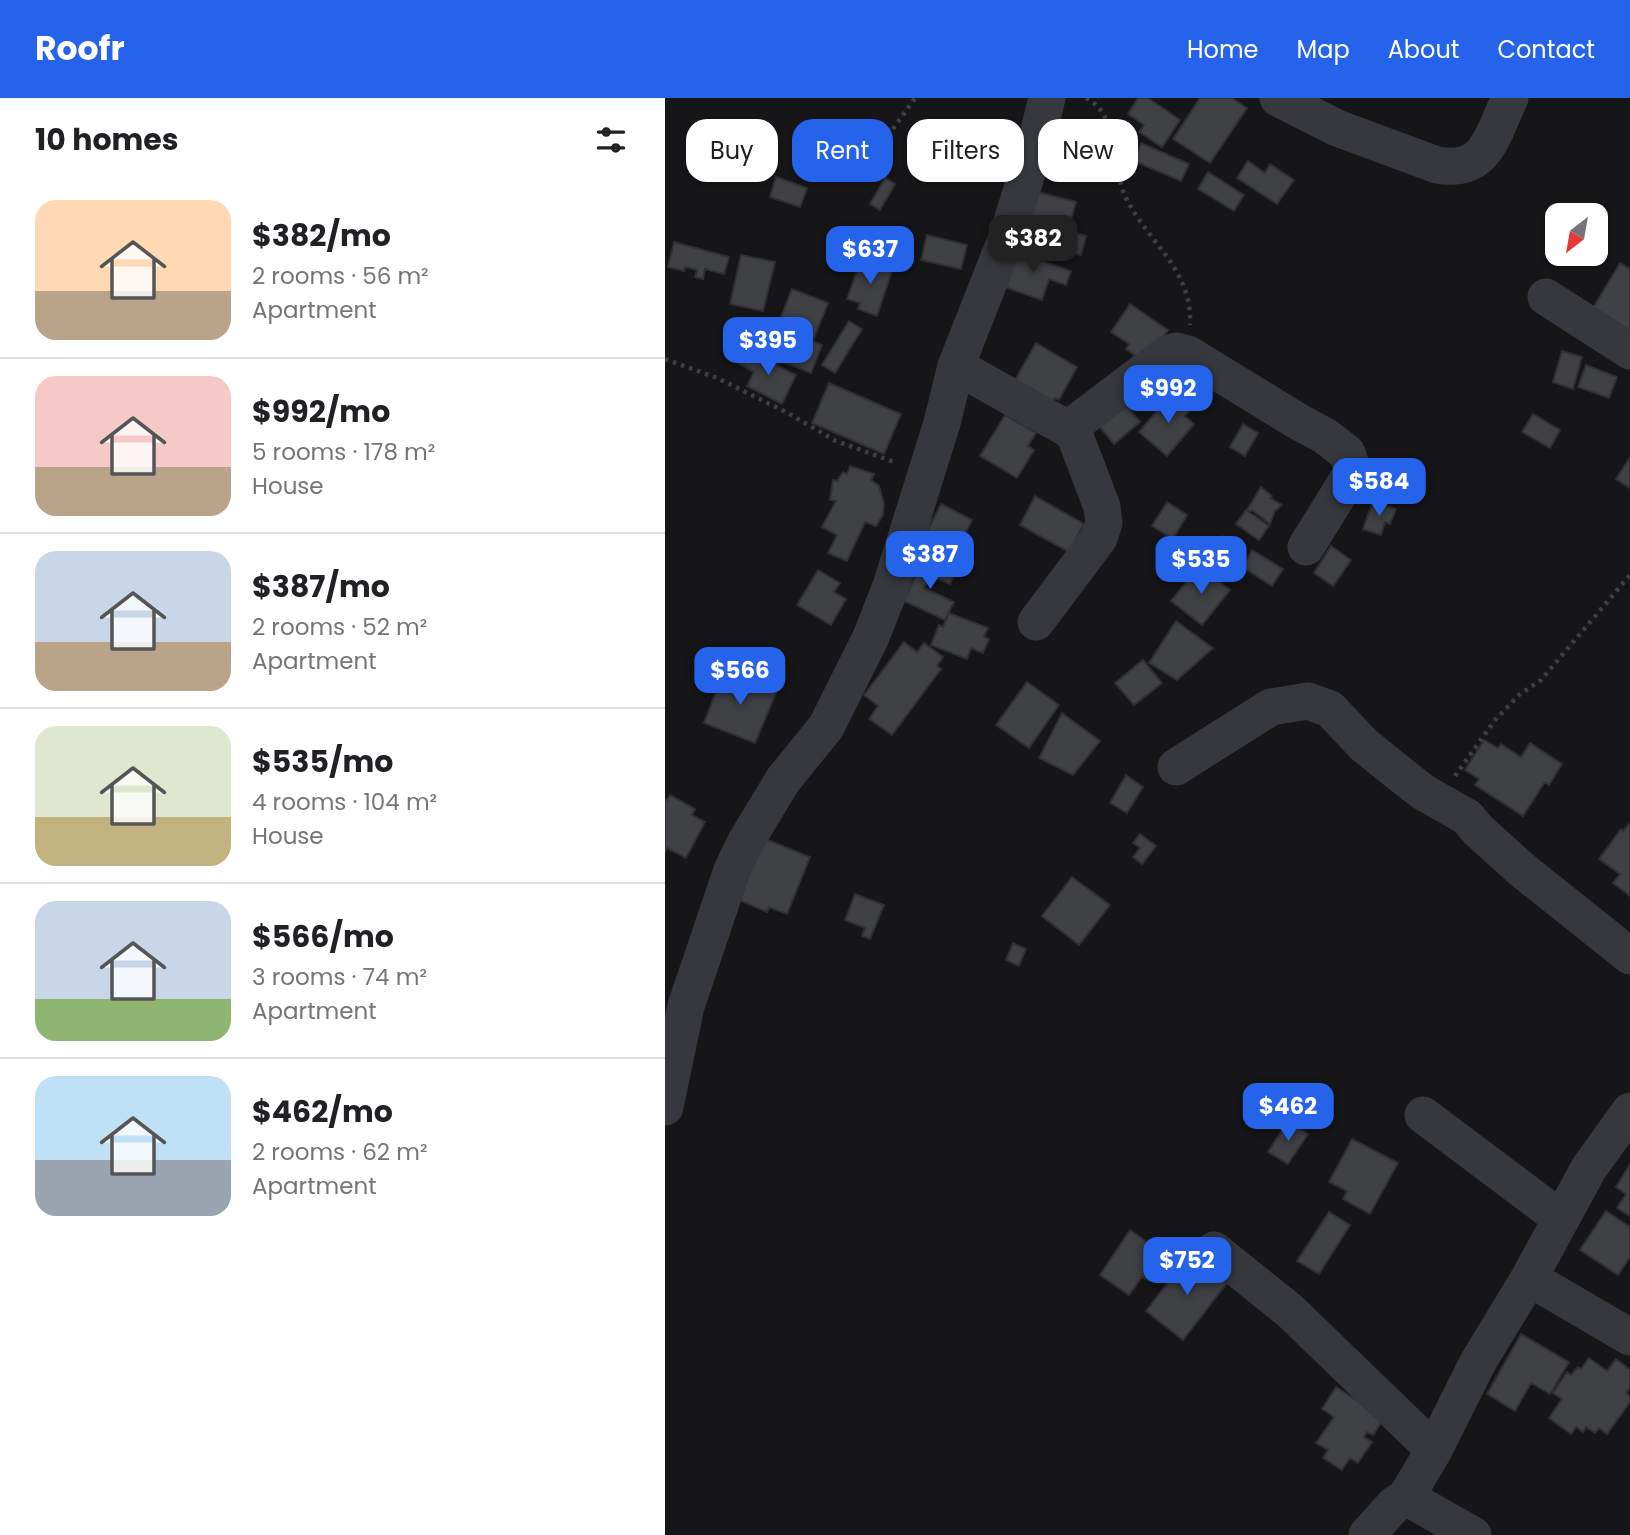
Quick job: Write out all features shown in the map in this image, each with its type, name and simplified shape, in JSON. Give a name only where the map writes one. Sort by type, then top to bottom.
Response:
[{"type":"street","points":[[665,1107],[686,1006],[732,870],[745,841],[783,780],[826,727],[871,637],[891,586],[942,423],[956,366],[1007,237],[1034,151],[1047,98]]},
{"type":"street","points":[[1278,98],[1337,128],[1437,165],[1453,168],[1465,166],[1483,154],[1510,98]]},
{"type":"street","points":[[1546,298],[1630,351]]},
{"type":"street","points":[[1068,429],[1167,354],[1177,351],[1188,354],[1325,436],[1347,453],[1353,471],[1306,547]]},
{"type":"street","points":[[956,366],[1068,429],[1075,436],[1098,495],[1104,523],[1099,538],[1036,622]]},
{"type":"street","points":[[1176,767],[1271,707],[1308,701],[1330,709],[1364,744],[1399,774],[1467,817],[1521,869],[1630,956]]},
{"type":"street","points":[[1367,1535],[1401,1512],[1478,1362],[1529,1278],[1560,1217],[1588,1168],[1630,1111]]},
{"type":"street","points":[[1423,1115],[1560,1217]]},
{"type":"street","points":[[1214,1250],[1290,1311],[1434,1450]]},
{"type":"street","points":[[1529,1278],[1630,1337]]},
{"type":"street","points":[[1401,1512],[1473,1535]]},
{"type":"path","points":[[893,129],[915,98]]},
{"type":"path","points":[[1086,98],[1099,108],[1106,119],[1124,194],[1134,212],[1173,264],[1187,295],[1190,315],[1188,354]]},
{"type":"path","points":[[665,359],[717,378],[786,412],[836,441],[925,473]]},
{"type":"path","points":[[1438,799],[1495,720],[1519,695],[1541,680],[1630,575]]},
{"type":"building","points":[[1138,98],[1148,98],[1180,120],[1162,147],[1139,132],[1144,125],[1128,114]]},
{"type":"building","points":[[1200,98],[1232,98],[1247,108],[1210,163],[1173,139]]},
{"type":"building","points":[[1141,143],[1189,164],[1181,181],[1138,163]]},
{"type":"building","points":[[1248,161],[1265,173],[1270,164],[1294,180],[1277,204],[1237,178]]},
{"type":"building","points":[[1208,172],[1244,195],[1234,211],[1198,189]]},
{"type":"building","points":[[778,178],[807,188],[800,207],[770,197]]},
{"type":"building","points":[[883,182],[895,184],[880,210],[870,204]]},
{"type":"building","points":[[1033,191],[1076,202],[1068,231],[1086,236],[1081,255],[1019,239]]},
{"type":"building","points":[[927,235],[967,245],[961,269],[921,260]]},
{"type":"building","points":[[674,242],[729,257],[724,274],[705,269],[703,279],[695,277],[697,270],[685,267],[684,271],[668,267]]},
{"type":"building","points":[[1014,251],[1071,271],[1066,285],[1049,279],[1042,300],[1002,286]]},
{"type":"building","points":[[741,255],[775,262],[763,311],[730,304]]},
{"type":"building","points":[[862,257],[893,268],[877,316],[858,309],[860,303],[847,299]]},
{"type":"building","points":[[1620,263],[1630,269],[1630,337],[1590,313]]},
{"type":"building","points":[[792,289],[828,303],[813,341],[822,345],[811,373],[766,355]]},
{"type":"building","points":[[1130,304],[1168,330],[1154,351],[1140,359],[1126,349],[1129,344],[1111,332]]},
{"type":"building","points":[[849,321],[862,329],[835,373],[822,365]]},
{"type":"building","points":[[1036,343],[1077,367],[1059,400],[1055,398],[1049,409],[1011,387]]},
{"type":"building","points":[[746,349],[796,375],[782,404],[747,386],[754,372],[739,364]]},
{"type":"building","points":[[1562,351],[1582,357],[1573,389],[1553,382]]},
{"type":"building","points":[[1586,365],[1617,377],[1609,398],[1578,387]]},
{"type":"building","points":[[829,383],[901,414],[884,454],[812,423]]},
{"type":"building","points":[[1172,393],[1191,409],[1185,416],[1194,424],[1167,456],[1139,432]]},
{"type":"building","points":[[1119,397],[1140,422],[1114,444],[1093,419]]},
{"type":"building","points":[[1533,414],[1560,430],[1550,448],[1522,432]]},
{"type":"building","points":[[1005,415],[1036,433],[1028,446],[1034,450],[1017,478],[980,456]]},
{"type":"building","points":[[1243,424],[1258,433],[1245,456],[1230,447]]},
{"type":"building","points":[[1630,457],[1630,488],[1616,479]]},
{"type":"building","points":[[850,466],[874,474],[871,480],[879,486],[884,504],[883,515],[876,526],[865,522],[847,561],[828,553],[837,535],[822,527],[836,501],[830,500],[833,480],[837,481],[843,472],[847,474]]},
{"type":"building","points":[[1261,487],[1272,496],[1270,498],[1282,505],[1275,511],[1270,524],[1252,510],[1247,510]]},
{"type":"building","points":[[1035,496],[1084,524],[1069,552],[1020,525]]},
{"type":"building","points":[[1373,501],[1396,509],[1390,524],[1385,522],[1381,535],[1363,529]]},
{"type":"building","points":[[1167,502],[1187,515],[1173,539],[1152,526]]},
{"type":"building","points":[[941,504],[972,520],[957,550],[925,535]]},
{"type":"building","points":[[1246,510],[1269,526],[1259,540],[1236,524]]},
{"type":"building","points":[[1222,536],[1238,545],[1222,572],[1206,562]]},
{"type":"building","points":[[1331,546],[1351,560],[1333,586],[1314,573]]},
{"type":"building","points":[[1252,550],[1283,569],[1272,586],[1242,567]]},
{"type":"building","points":[[923,560],[954,574],[950,584],[930,576],[924,588],[954,602],[945,620],[904,601]]},
{"type":"building","points":[[1199,566],[1230,590],[1202,625],[1171,601]]},
{"type":"building","points":[[818,570],[840,583],[834,592],[846,599],[831,625],[797,605]]},
{"type":"building","points":[[949,613],[988,628],[984,637],[989,639],[983,653],[971,648],[967,659],[931,645],[939,625],[943,627]]},
{"type":"building","points":[[1176,621],[1213,648],[1177,680],[1149,663]]},
{"type":"building","points":[[904,642],[917,652],[924,643],[943,657],[937,666],[941,669],[892,735],[869,719],[878,706],[864,695]]},
{"type":"building","points":[[1143,660],[1162,683],[1134,705],[1115,683]]},
{"type":"building","points":[[724,671],[776,693],[755,743],[704,723]]},
{"type":"building","points":[[1027,682],[1059,705],[1029,748],[996,725]]},
{"type":"building","points":[[1062,713],[1100,741],[1073,775],[1039,758]]},
{"type":"building","points":[[1484,740],[1498,748],[1501,744],[1521,757],[1530,743],[1562,764],[1549,785],[1545,782],[1523,816],[1475,785],[1479,779],[1465,770]]},
{"type":"building","points":[[1126,775],[1143,787],[1127,813],[1110,803]]},
{"type":"building","points":[[670,795],[695,809],[692,815],[705,822],[686,858],[667,848],[665,852],[665,799]]},
{"type":"building","points":[[1630,823],[1630,896],[1613,883],[1620,874],[1599,859],[1621,829],[1623,831]]},
{"type":"building","points":[[1140,834],[1156,846],[1142,864],[1133,857],[1140,848],[1133,843]]},
{"type":"building","points":[[758,836],[810,857],[787,914],[769,907],[767,912],[734,898]]},
{"type":"building","points":[[1072,877],[1110,905],[1079,945],[1042,916]]},
{"type":"building","points":[[855,894],[884,905],[870,939],[862,936],[865,928],[845,920]]},
{"type":"building","points":[[1013,943],[1026,949],[1019,966],[1006,960]]},
{"type":"building","points":[[1288,1121],[1308,1134],[1288,1164],[1268,1152]]},
{"type":"building","points":[[1352,1139],[1398,1163],[1370,1214],[1343,1199],[1347,1191],[1329,1182]]},
{"type":"building","points":[[1630,1164],[1630,1216],[1617,1208],[1626,1194],[1616,1187]]},
{"type":"building","points":[[1606,1211],[1630,1227],[1630,1257],[1618,1275],[1580,1250]]},
{"type":"building","points":[[1329,1212],[1350,1225],[1319,1274],[1297,1261]]},
{"type":"building","points":[[1130,1230],[1167,1256],[1149,1281],[1142,1277],[1129,1295],[1100,1275]]},
{"type":"building","points":[[1190,1254],[1227,1283],[1183,1340],[1146,1311]]},
{"type":"building","points":[[1521,1334],[1569,1362],[1550,1394],[1531,1383],[1515,1411],[1487,1394]]},
{"type":"building","points":[[1589,1358],[1607,1371],[1616,1359],[1630,1370],[1630,1388],[1626,1393],[1630,1396],[1630,1402],[1607,1434],[1599,1428],[1595,1433],[1586,1427],[1583,1432],[1576,1427],[1571,1434],[1549,1418],[1562,1399],[1553,1393],[1567,1372],[1571,1375],[1578,1367],[1581,1369]]},
{"type":"building","points":[[1336,1387],[1384,1418],[1373,1435],[1367,1432],[1364,1437],[1372,1442],[1358,1463],[1350,1458],[1342,1470],[1323,1458],[1328,1450],[1316,1443],[1334,1417],[1322,1409]]}]
